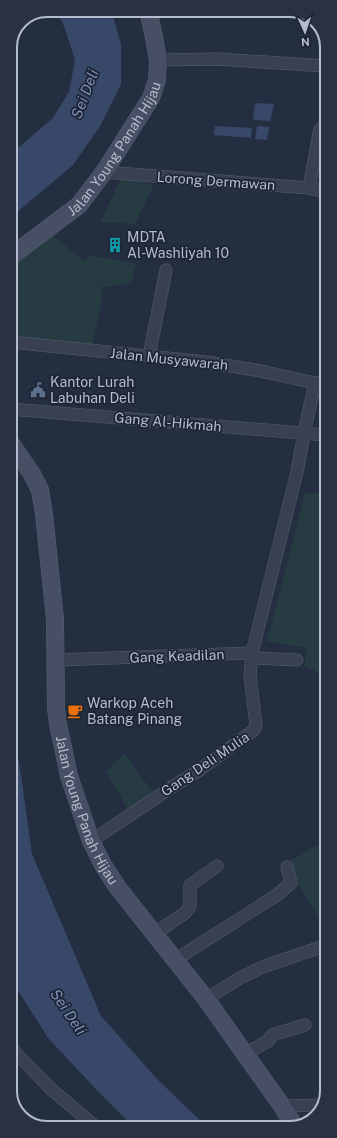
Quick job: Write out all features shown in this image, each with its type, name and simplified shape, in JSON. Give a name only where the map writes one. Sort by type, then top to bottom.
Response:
[{"type":"street","name":"Jalan Young Panah Hijau","points":[[17,252],[79,205],[104,172],[151,98],[157,80],[158,60],[150,17]]},
{"type":"street","points":[[158,60],[217,60],[320,66]]},
{"type":"street","points":[[309,188],[320,129]]},
{"type":"street","name":"Lorong Dermawan","points":[[104,172],[309,188],[320,191]]},
{"type":"street","points":[[149,356],[166,270]]},
{"type":"street","name":"Jalan Musyawarah","points":[[17,343],[206,362],[320,383]]},
{"type":"street","points":[[252,653],[297,472],[304,433],[320,386]]},
{"type":"street","name":"Gang Al-Hikmah","points":[[17,410],[320,434]]},
{"type":"street","name":"Jalan Young Panah Hijau","points":[[17,452],[32,474],[40,490],[44,514],[56,640],[56,708],[58,724],[69,776],[91,841],[103,865],[118,888],[206,999],[291,1121]]},
{"type":"street","name":"Gang Keadilan","points":[[56,660],[252,653],[256,658],[296,660]]},
{"type":"street","name":"Gang Deli Mulia","points":[[91,841],[198,771],[254,730],[256,725],[250,675],[252,653]]},
{"type":"street","points":[[154,934],[185,913],[190,906],[190,885],[217,866]]},
{"type":"street","points":[[175,960],[282,891],[291,883],[287,867]]},
{"type":"street","points":[[206,999],[240,978],[265,966],[320,947]]},
{"type":"street","points":[[245,1054],[268,1041],[272,1035],[305,1025]]},
{"type":"street","points":[[17,1054],[50,1088],[90,1121]]},
{"type":"street","points":[[282,1106],[316,1105]]},
{"type":"green space","points":[[121,179],[154,184],[135,224],[100,222]]},
{"type":"green space","points":[[51,234],[85,261],[84,263],[90,255],[136,264],[131,282],[103,288],[83,265],[102,288],[102,300],[92,348],[17,340],[17,261]]},
{"type":"green space","points":[[305,493],[320,493],[320,674],[305,666],[306,648],[267,641]]},
{"type":"green space","points":[[124,754],[154,794],[129,811],[106,772]]},
{"type":"green space","points":[[320,843],[320,919],[319,919],[287,863]]},
{"type":"water","name":"Sei Deli","points":[[60,17],[113,17],[121,44],[121,84],[100,126],[73,165],[17,212],[17,149],[53,118],[69,92],[75,60]]},
{"type":"water","points":[[255,103],[274,104],[270,121],[253,120]]},
{"type":"water","points":[[215,126],[252,128],[251,138],[214,135]]},
{"type":"water","points":[[257,126],[269,127],[267,140],[255,139]]},
{"type":"water","name":"Sei Deli","points":[[17,752],[32,854],[101,1016],[158,1080],[201,1121],[128,1121],[48,1038],[17,989]]},
{"type":"place","name":"MDTA Al-Washliyah 10","points":[[115,245]]},
{"type":"place","name":"Kantor Lurah Labuhan Deli","points":[[38,390]]},
{"type":"place","name":"Warkop Aceh Batang Pinang","points":[[75,711]]}]
